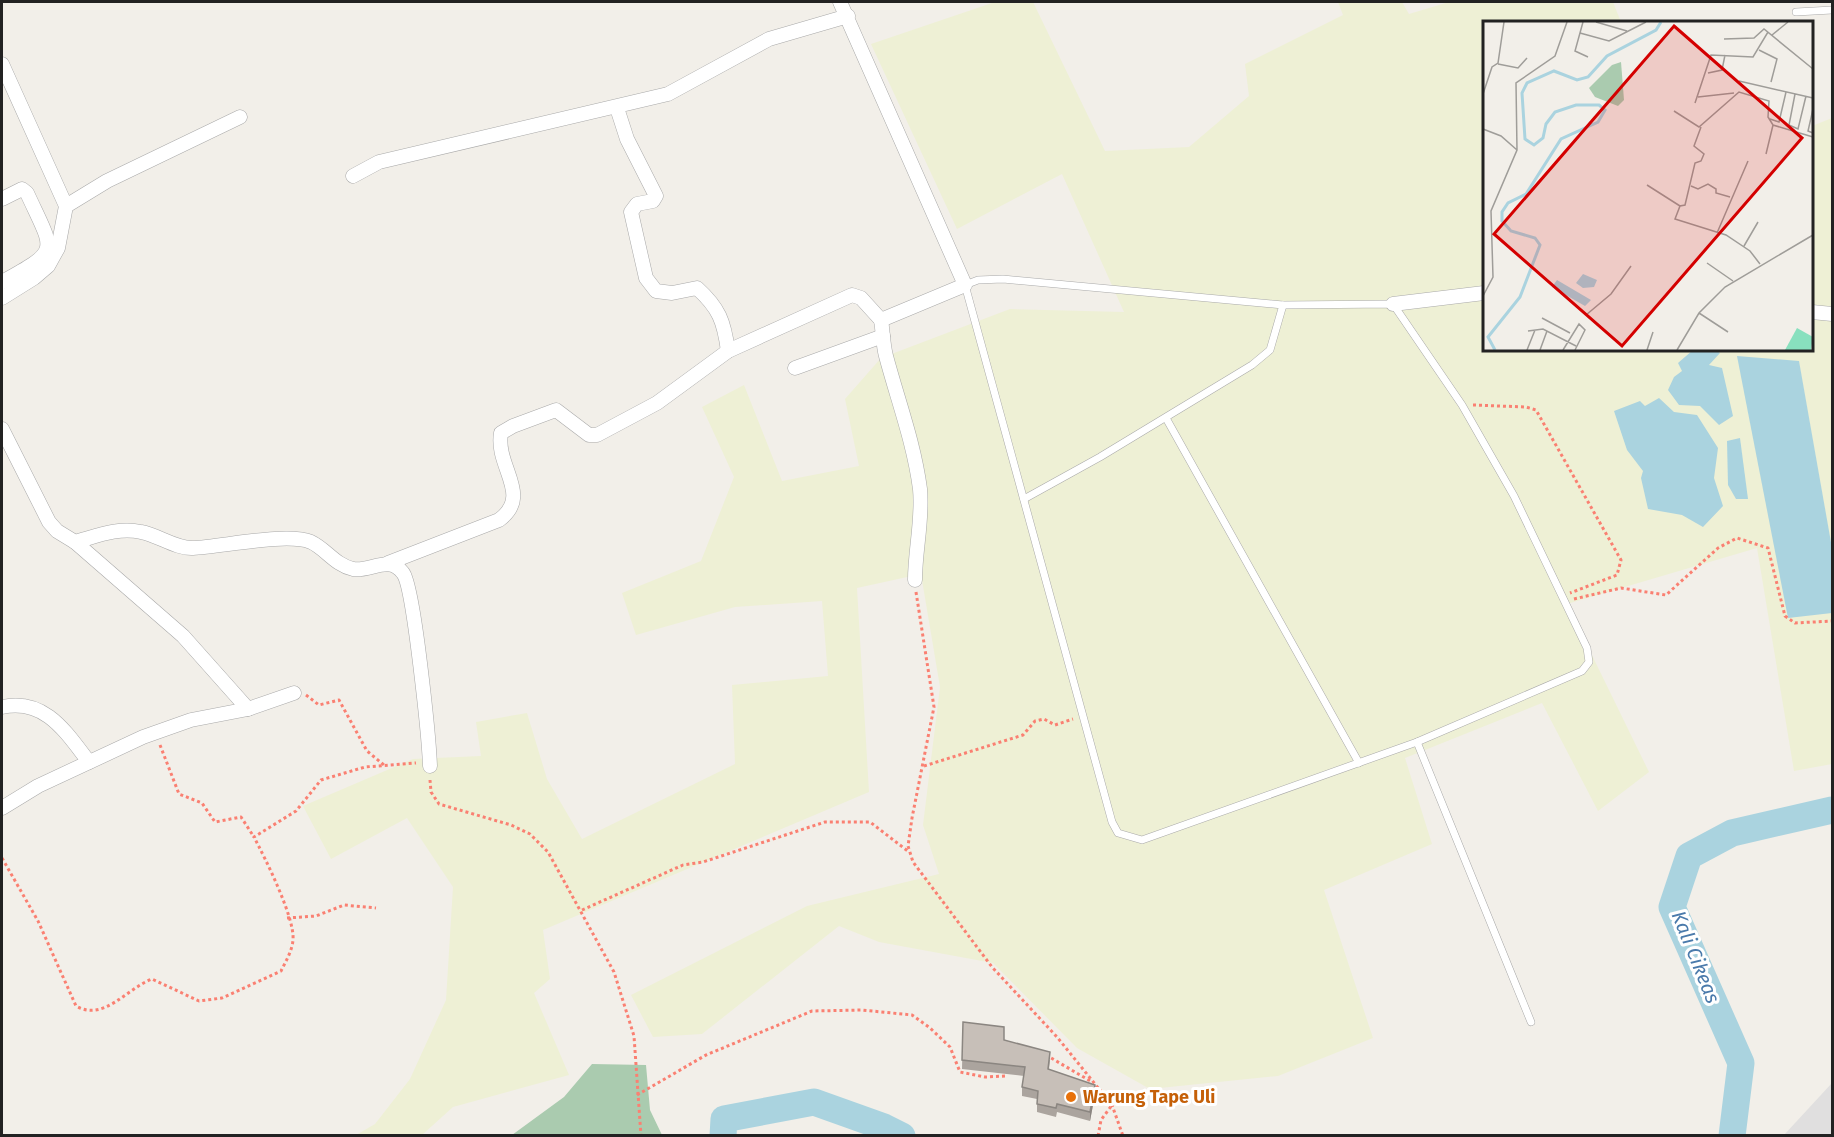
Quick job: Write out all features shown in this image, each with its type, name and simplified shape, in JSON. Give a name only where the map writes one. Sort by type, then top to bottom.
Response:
[{"type":"street","points":[[840,2],[965,285],[881,320]]},
{"type":"street","points":[[353,176],[379,162],[413,156],[533,124],[617,108],[668,94],[770,39],[848,16]]},
{"type":"street","points":[[2,64],[66,206],[58,248],[48,266],[34,278],[2,298]]},
{"type":"street","points":[[617,108],[627,139],[656,196],[652,201],[637,204],[631,212],[646,278],[656,291],[672,293],[697,288],[715,304],[726,334],[728,351]]},
{"type":"street","points":[[66,206],[145,161],[240,117]]},
{"type":"street","points":[[2,199],[21,189],[27,193],[49,242],[47,252],[35,264],[2,282]]},
{"type":"street","points":[[1393,304],[1483,293]]},
{"type":"street","points":[[75,542],[116,530],[142,532],[190,549],[282,540],[310,542],[339,564],[352,569],[388,563],[499,520],[510,512],[515,498],[500,443],[501,433],[507,429],[556,411],[589,435],[597,435],[657,404],[728,351],[852,295],[861,298],[881,320],[885,354],[914,446],[920,490],[915,580]]},
{"type":"street","points":[[1813,312],[1833,315]]},
{"type":"street","points":[[795,368],[884,336]]},
{"type":"street","points":[[2,429],[50,522],[57,531],[75,542],[183,636],[248,709]]},
{"type":"street","points":[[388,563],[397,566],[405,575],[418,645],[430,766]]},
{"type":"street","points":[[2,808],[89,762],[155,733],[191,720],[248,709],[294,693]]},
{"type":"street","points":[[2,707],[12,705],[37,708],[57,720],[89,762]]},
{"type":"lane","points":[[1796,12],[1833,10]]},
{"type":"lane","points":[[1003,279],[1283,305],[1393,304],[1462,405],[1514,496],[1587,648],[1589,662],[1582,671],[1418,742],[1142,840],[1118,833],[1112,822],[965,285],[978,280],[1003,279]]},
{"type":"lane","points":[[1024,499],[1166,418],[1252,365],[1270,350],[1283,305]]},
{"type":"lane","points":[[1166,418],[1359,763]]},
{"type":"lane","points":[[1418,742],[1531,1022]]},
{"type":"path","points":[[1462,405],[1526,407],[1536,410],[1621,560],[1617,575],[1564,598]]},
{"type":"path","points":[[1564,598],[1621,588],[1666,595],[1718,548],[1737,538],[1768,548],[1785,616],[1795,623],[1833,621]]},
{"type":"path","points":[[915,580],[934,707],[912,818],[908,846],[910,853],[917,871],[992,967],[1113,1105],[1123,1136]]},
{"type":"path","points":[[294,693],[305,694],[319,705],[339,700],[367,751],[384,765]]},
{"type":"path","points":[[924,766],[1023,735],[1035,721],[1044,719],[1054,725],[1082,716]]},
{"type":"path","points":[[2,858],[38,921],[76,1006],[83,1011],[99,1012],[140,983],[152,979],[199,1000],[222,998],[281,971],[291,950],[293,937],[275,877],[254,837],[241,817],[215,822],[202,803],[179,794],[155,733]]},
{"type":"path","points":[[254,837],[296,811],[321,780],[365,767],[413,762],[430,766],[431,792],[440,804],[511,825],[530,834],[548,852],[615,972],[634,1036],[641,1136]]},
{"type":"path","points":[[582,910],[683,865],[703,862],[825,822],[870,822],[910,853]]},
{"type":"path","points":[[288,918],[316,916],[344,905],[376,908]]},
{"type":"path","points":[[637,1095],[706,1055],[812,1011],[862,1010],[912,1015],[950,1047],[960,1072],[985,1077],[1005,1076],[1008,1062]]},
{"type":"path","points":[[1037,1051],[1094,1082]]},
{"type":"path","points":[[1098,1136],[1101,1120],[1113,1105]]},
{"type":"shaded area","points":[[1832,1083],[1832,1135],[1784,1135]]},
{"type":"green space","points":[[995,2],[1033,2],[1105,151],[1189,147],[1249,96],[1245,64],[1343,15],[1338,2],[1402,2],[1409,14],[1449,2],[1613,2],[1621,21],[1483,21],[1483,351],[1813,351],[1813,126],[1832,118],[1832,764],[1794,771],[1757,548],[1567,604],[1649,772],[1598,811],[1542,703],[1405,758],[1432,844],[1324,890],[1373,1038],[1278,1076],[1150,1089],[1077,1048],[993,963],[879,942],[839,926],[702,1034],[653,1037],[631,995],[807,906],[939,874],[923,825],[940,687],[921,574],[857,588],[869,792],[543,930],[550,979],[534,993],[569,1075],[453,1107],[422,1135],[356,1135],[375,1124],[410,1079],[446,1000],[453,887],[407,818],[331,859],[303,806],[413,759],[481,756],[476,722],[527,713],[547,779],[582,839],[735,764],[732,685],[828,676],[822,601],[735,607],[636,635],[622,593],[701,561],[734,477],[702,407],[744,385],[782,481],[859,466],[845,399],[881,358],[1010,309],[1124,312],[1062,174],[957,229],[871,44]]},
{"type":"green space","points":[[592,1064],[646,1065],[650,1110],[662,1135],[512,1135],[564,1097]]},
{"type":"water","points":[[1692,351],[1720,353],[1709,365],[1722,368],[1733,416],[1719,425],[1700,406],[1679,405],[1668,390],[1674,377],[1682,371],[1678,363]]},
{"type":"water","points":[[1737,356],[1799,361],[1832,548],[1832,613],[1788,618]]},
{"type":"water","points":[[1659,398],[1674,412],[1697,415],[1718,448],[1714,478],[1723,506],[1703,527],[1682,515],[1648,509],[1641,478],[1643,471],[1627,450],[1614,411],[1640,401],[1645,406]]},
{"type":"water","points":[[1740,438],[1748,499],[1736,499],[1728,485],[1727,441]]},
{"type":"building","points":[[963,1022],[1004,1027],[1004,1040],[1050,1052],[1048,1069],[1095,1085],[1090,1112],[1057,1104],[1056,1108],[1037,1104],[1038,1091],[1022,1087],[1025,1067],[962,1060]]},
{"type":"waterway","name":"Kali Cikeas","points":[[1732,1136],[1741,1063],[1672,907],[1689,856],[1732,833],[1832,810]]},
{"type":"waterway","name":"Kali Cikeas","points":[[723,1136],[724,1119],[814,1102],[884,1127],[902,1136]]},
{"type":"place","name":"Warung Tape Uli","points":[[1071,1097]]}]
